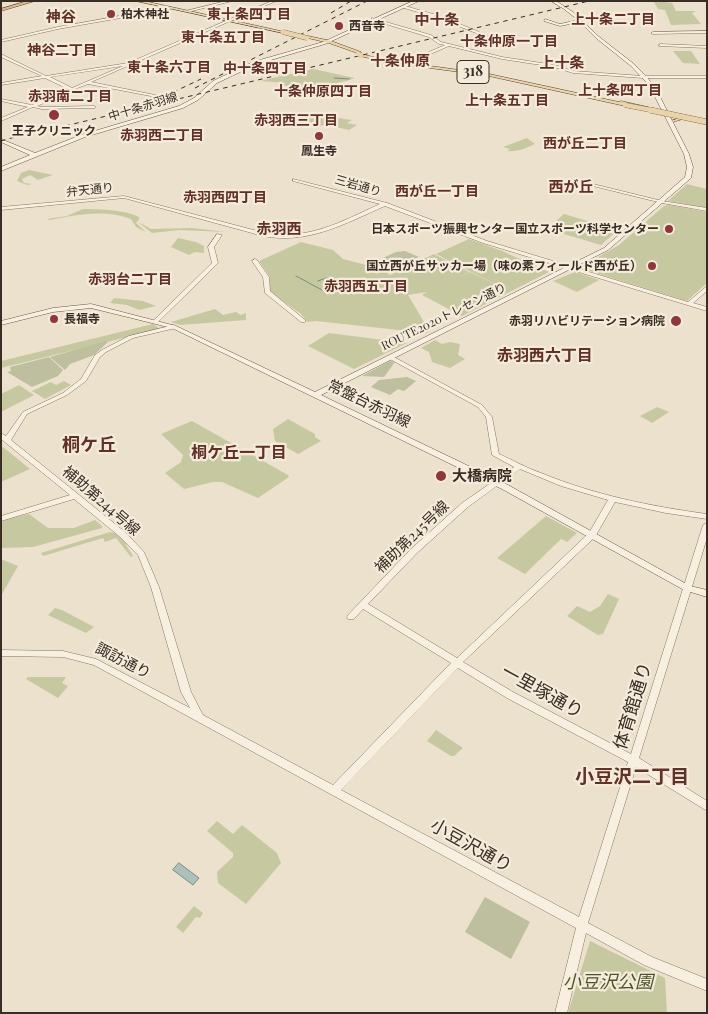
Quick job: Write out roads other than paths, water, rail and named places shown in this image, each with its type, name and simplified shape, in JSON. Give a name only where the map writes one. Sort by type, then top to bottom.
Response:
[{"type":"highway","points":[[1,9],[29,1]]},
{"type":"highway","points":[[1,9],[33,1]]},
{"type":"main road","name":"318","points":[[138,1],[327,42],[386,61],[471,72],[584,95]]},
{"type":"main road","name":"318","points":[[142,1],[230,21]]},
{"type":"main road","name":"中十条赤羽線","points":[[1,170],[83,136],[181,106],[196,99],[215,82],[255,63],[327,42],[373,19],[417,1]]},
{"type":"main road","points":[[553,1],[568,8],[646,77],[667,113],[684,118],[707,121]]},
{"type":"main road","points":[[545,20],[559,25],[581,21]]},
{"type":"main road","name":"318","points":[[361,54],[407,63],[476,72],[707,121]]},
{"type":"main road","points":[[584,95],[707,121]]},
{"type":"main road","name":"ROUTE2020トレセン通り","points":[[315,395],[610,246],[686,180],[690,172],[673,121],[667,113]]},
{"type":"main road","name":"ROUTE2020トレセン通り","points":[[667,113],[677,134]]},
{"type":"main road","points":[[673,121],[684,118]]},
{"type":"main road","points":[[1,140],[34,155]]},
{"type":"main road","name":"常盤台赤羽線","points":[[1,323],[53,310],[80,306],[97,307],[174,328],[496,483],[688,588],[707,594]]},
{"type":"street","points":[[188,11],[231,1]]},
{"type":"street","points":[[1,120],[275,1]]},
{"type":"street","points":[[405,7],[488,36]]},
{"type":"street","points":[[1,41],[58,28],[170,8]]},
{"type":"street","points":[[373,19],[428,35],[440,43],[502,58],[574,72],[646,77],[707,77]]},
{"type":"street","points":[[653,33],[707,32]]},
{"type":"street","points":[[698,33],[706,48]]},
{"type":"street","points":[[407,63],[449,45]]},
{"type":"street","points":[[660,45],[706,48]]},
{"type":"street","points":[[1,55],[72,90]]},
{"type":"street","points":[[1,84],[138,62]]},
{"type":"street","points":[[89,83],[155,96]]},
{"type":"street","points":[[1,100],[33,106],[94,107]]},
{"type":"street","name":"三岩通り","points":[[295,180],[385,204],[469,237],[705,309]]},
{"type":"street","points":[[595,185],[662,202],[707,210]]},
{"type":"street","name":"弁天通り","points":[[1,209],[123,197],[272,236],[306,236],[385,204]]},
{"type":"street","points":[[156,322],[215,263],[211,247],[219,235]]},
{"type":"street","points":[[255,261],[266,277],[266,292],[303,321]]},
{"type":"street","points":[[689,304],[707,288]]},
{"type":"street","points":[[4,438],[25,413],[65,394],[84,380],[97,356],[104,351],[131,337],[174,328]]},
{"type":"street","points":[[390,357],[480,406],[489,416],[496,455],[546,478],[613,498],[707,517]]},
{"type":"street","name":"補助第244号線","points":[[4,438],[122,534],[146,564],[186,692],[200,717]]},
{"type":"street","name":"補助第245号線","points":[[351,617],[414,551],[475,496],[520,466]]},
{"type":"street","points":[[1,519],[76,496]]},
{"type":"street","points":[[334,791],[458,662],[592,536],[613,498]]},
{"type":"street","name":"体育館通り","points":[[561,1013],[582,926],[707,525]]},
{"type":"street","name":"一里塚通り","points":[[363,605],[510,694],[634,760],[707,807]]},
{"type":"street","name":"諏訪通り","points":[[1,653],[64,654],[83,657],[222,730]]},
{"type":"street","name":"小豆沢通り","points":[[222,730],[648,962],[707,985]]},
{"type":"water","points":[[179,863],[199,878],[193,885],[173,870]]},
{"type":"waterway","points":[[334,78],[349,79]]},
{"type":"waterway","points":[[296,276],[322,290]]},
{"type":"waterway","points":[[318,281],[326,278]]},
{"type":"railway","points":[[331,13],[351,1]]},
{"type":"railway","points":[[195,88],[367,1]]},
{"type":"railway","points":[[48,130],[589,1]]},
{"type":"railway","points":[[165,96],[201,79]]},
{"type":"railway","points":[[1,141],[53,126]]},
{"type":"place","name":"柏木神社","points":[[111,14]]},
{"type":"place","name":"西音寺","points":[[339,26]]},
{"type":"place","name":"王子クリニック","points":[[54,115]]},
{"type":"place","name":"鳳生寺","points":[[319,136]]},
{"type":"place","name":"日本スポーツ振興センター国立スポーツ科学センター","points":[[669,229]]},
{"type":"place","name":"国立西が丘サッカー場（味の素フィールド西が丘）","points":[[652,266]]},
{"type":"place","name":"長福寺","points":[[54,319]]},
{"type":"place","name":"赤羽リハビリテーション病院","points":[[676,321]]},
{"type":"place","name":"大橋病院","points":[[441,476]]},
{"type":"district","name":"東十条四丁目","points":[[249,15]]},
{"type":"district","name":"神谷","points":[[61,17]]},
{"type":"district","name":"中十条","points":[[437,20]]},
{"type":"district","name":"上十条二丁目","points":[[613,20]]},
{"type":"district","name":"東十条五丁目","points":[[223,38]]},
{"type":"district","name":"十条仲原一丁目","points":[[509,42]]},
{"type":"district","name":"神谷二丁目","points":[[62,51]]},
{"type":"district","name":"十条仲原","points":[[400,61]]},
{"type":"district","name":"上十条","points":[[562,63]]},
{"type":"district","name":"東十条六丁目","points":[[169,68]]},
{"type":"district","name":"中十条四丁目","points":[[265,69]]},
{"type":"district","name":"上十条四丁目","points":[[620,91]]},
{"type":"district","name":"十条仲原四丁目","points":[[323,92]]},
{"type":"district","name":"赤羽南二丁目","points":[[70,97]]},
{"type":"district","name":"上十条五丁目","points":[[507,101]]},
{"type":"district","name":"赤羽西三丁目","points":[[296,121]]},
{"type":"district","name":"赤羽西二丁目","points":[[162,136]]},
{"type":"district","name":"西が丘二丁目","points":[[585,144]]},
{"type":"district","name":"西が丘","points":[[571,187]]},
{"type":"district","name":"西が丘一丁目","points":[[437,192]]},
{"type":"district","name":"赤羽西四丁目","points":[[225,198]]},
{"type":"district","name":"赤羽西","points":[[279,229]]},
{"type":"district","name":"赤羽台二丁目","points":[[130,280]]},
{"type":"district","name":"赤羽西五丁目","points":[[366,287]]},
{"type":"district","name":"赤羽西六丁目","points":[[545,356]]},
{"type":"district","name":"桐ケ丘","points":[[89,445]]},
{"type":"district","name":"桐ケ丘一丁目","points":[[239,453]]},
{"type":"district","name":"小豆沢二丁目","points":[[632,777]]},
{"type":"park label","name":"小豆沢公園","points":[[608,982]]}]
